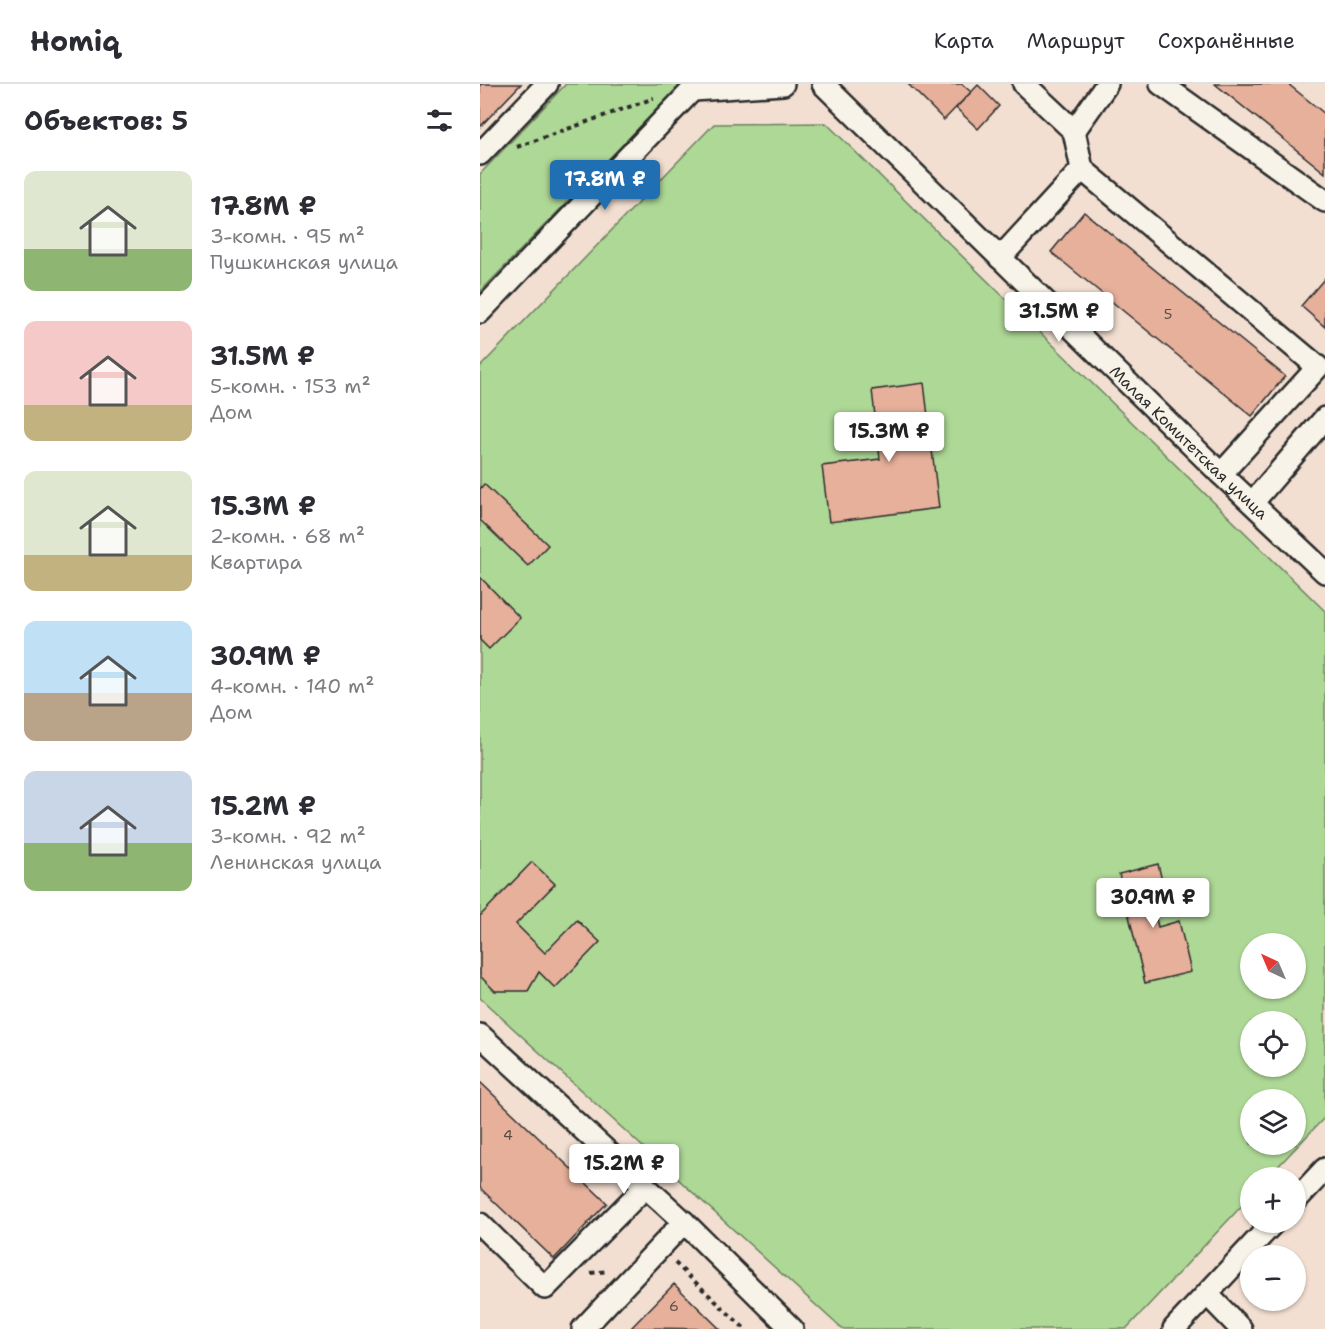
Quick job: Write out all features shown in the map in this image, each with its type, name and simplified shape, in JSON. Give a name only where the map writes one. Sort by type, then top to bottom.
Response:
[{"type":"street","points":[[480,154],[547,84]]},
{"type":"street","points":[[480,312],[696,87],[783,84]]},
{"type":"street","name":"Малая Комитетская улица","points":[[823,84],[1221,474],[1325,572]]},
{"type":"street","points":[[1024,84],[1074,130],[1082,169],[1318,367],[1221,474]]},
{"type":"street","points":[[1074,130],[1107,84]]},
{"type":"street","points":[[1161,84],[1325,201]]},
{"type":"street","points":[[1000,258],[1082,169]]},
{"type":"street","points":[[1253,502],[1325,418]]},
{"type":"street","points":[[480,1035],[684,1222],[792,1329]]},
{"type":"street","points":[[1306,1189],[1325,1169]]},
{"type":"street","points":[[480,1224],[544,1288],[645,1187]]},
{"type":"street","points":[[583,1329],[684,1222]]},
{"type":"street","points":[[1174,1329],[1264,1233]]},
{"type":"street","points":[[1206,1294],[1241,1329]]},
{"type":"path","points":[[513,149],[655,98]]},
{"type":"green space","points":[[566,84],[681,84],[480,292],[480,174]]},
{"type":"green space","points":[[826,123],[1325,611],[1325,1117],[1306,1137],[1306,1089],[1240,1089],[1240,1155],[1289,1155],[1278,1167],[1240,1167],[1240,1208],[1126,1329],[842,1329],[480,998],[480,367],[714,124]]},
{"type":"building","points":[[480,84],[521,84],[480,127]]},
{"type":"building","points":[[908,84],[962,84],[971,92],[944,120]]},
{"type":"building","points":[[1215,84],[1288,84],[1325,114],[1325,173]]},
{"type":"building","points":[[978,85],[999,106],[978,129],[956,108]]},
{"type":"building","points":[[1084,212],[1285,376],[1252,416],[1051,252]]},
{"type":"building","points":[[1325,278],[1325,327],[1301,306]]},
{"type":"building","points":[[924,383],[939,508],[829,522],[822,466],[880,459],[872,390]]},
{"type":"building","points":[[484,484],[548,545],[528,566],[480,520],[480,489]]},
{"type":"building","points":[[480,577],[520,618],[489,649],[480,640]]},
{"type":"building","points":[[532,862],[555,884],[516,924],[545,953],[577,920],[600,942],[555,988],[539,972],[528,991],[495,991],[480,976],[480,916]]},
{"type":"building","points":[[1158,864],[1162,881],[1148,884],[1158,927],[1179,921],[1191,972],[1145,983],[1119,874]]},
{"type":"building","points":[[480,1082],[607,1203],[554,1259],[480,1188]]},
{"type":"building","points":[[674,1284],[720,1329],[631,1328]]}]
